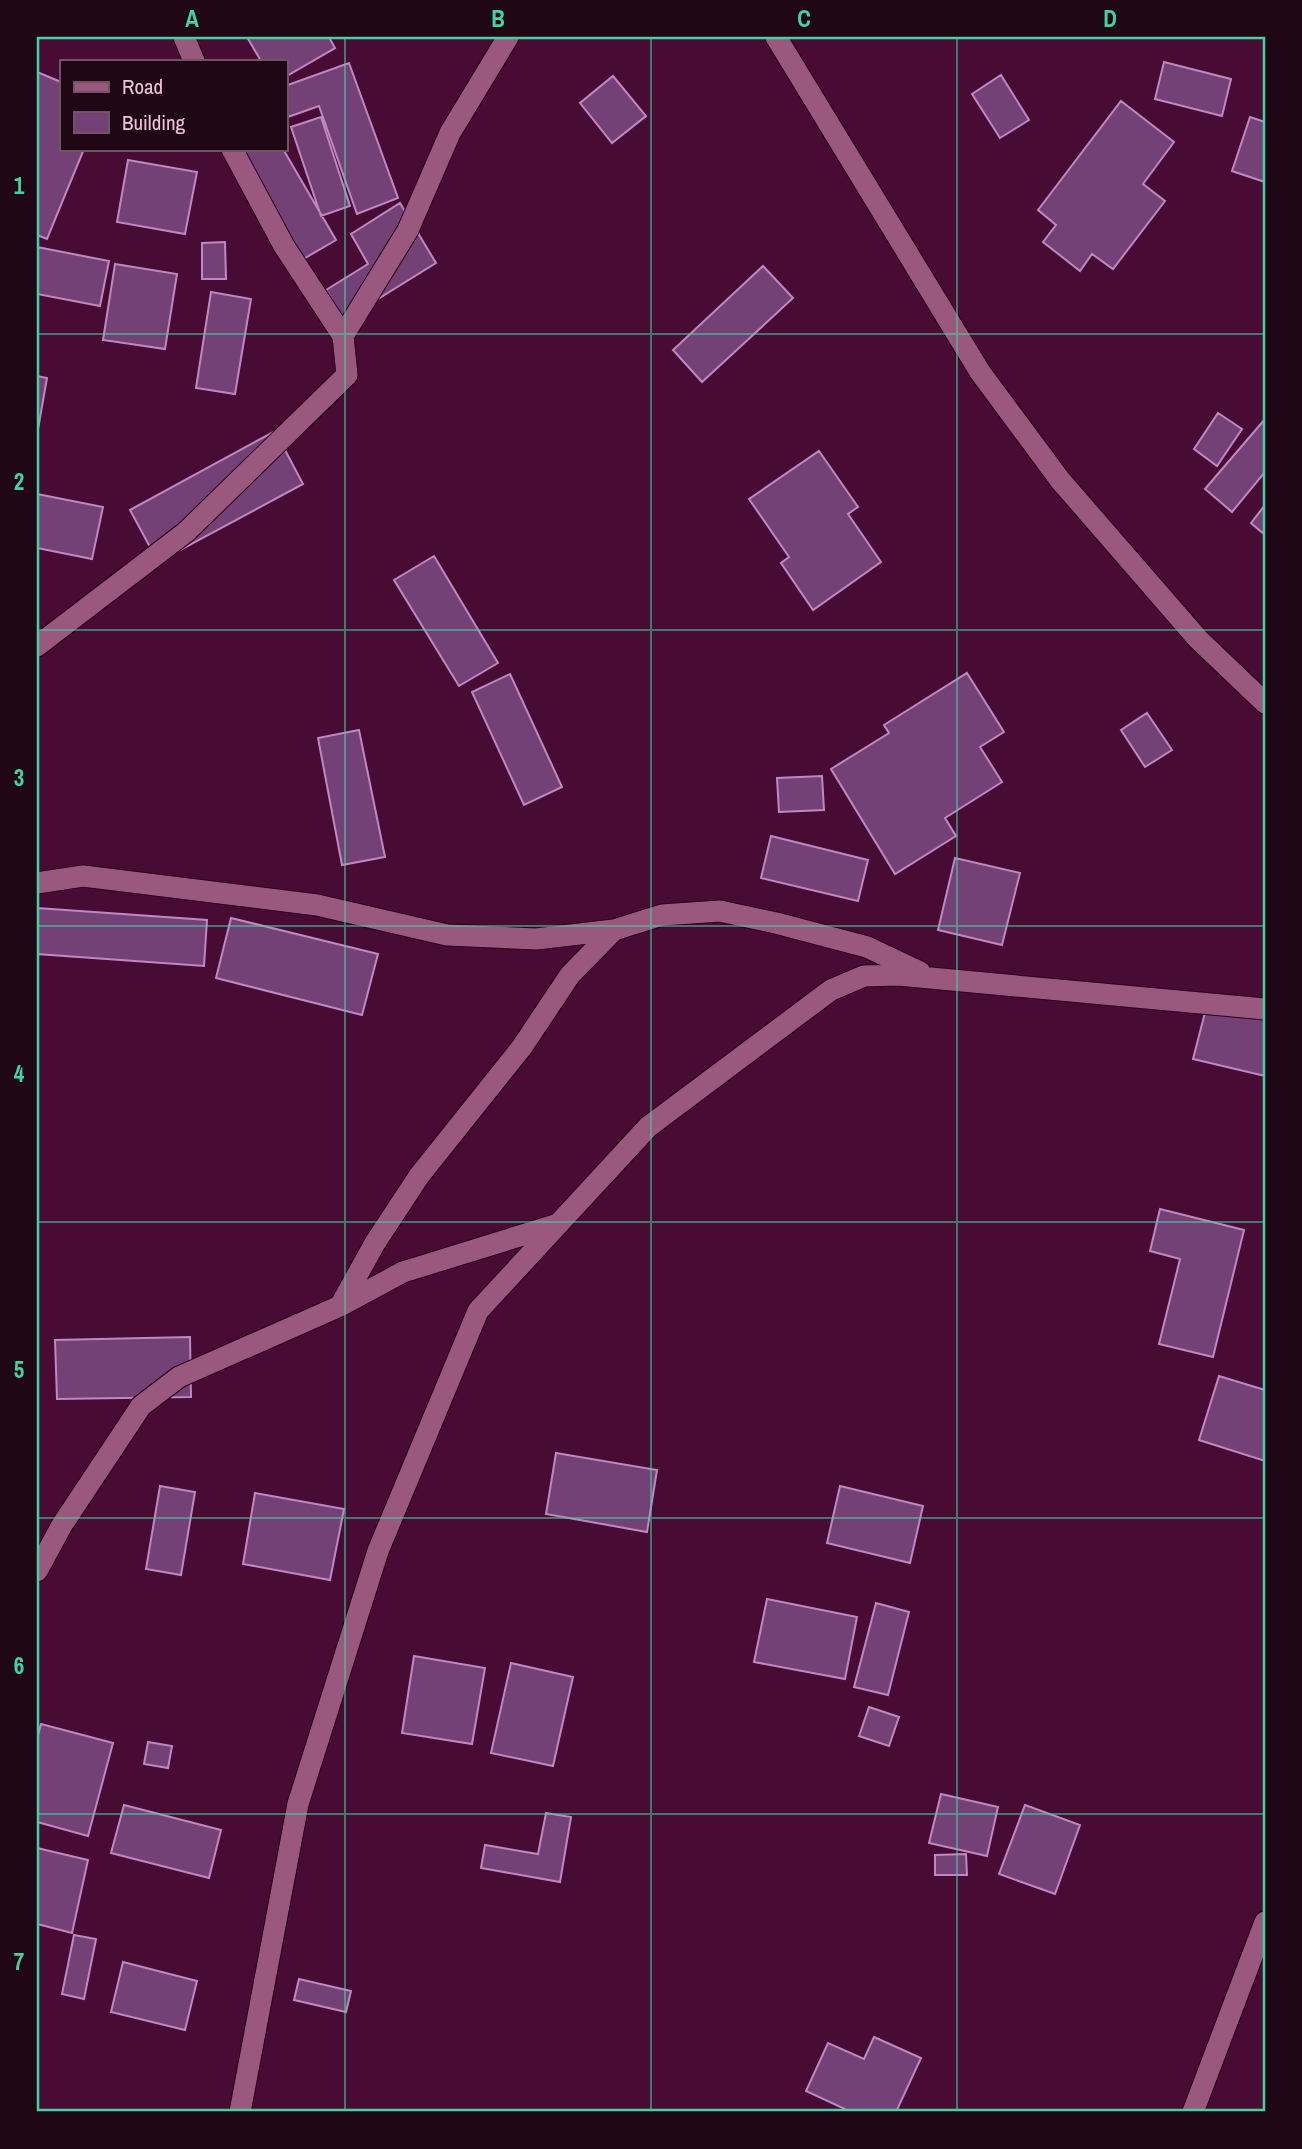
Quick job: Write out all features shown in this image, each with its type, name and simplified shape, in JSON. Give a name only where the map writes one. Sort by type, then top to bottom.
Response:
[{"type":"street","points":[[184,37],[194,60]]},
{"type":"street","points":[[342,336],[408,230],[450,133],[508,37]]},
{"type":"street","points":[[776,37],[980,372],[1060,480],[1198,639],[1265,703]]},
{"type":"street","points":[[37,646],[186,532],[347,375],[342,336],[285,247],[233,150]]},
{"type":"street","points":[[37,883],[83,876],[182,887],[317,905],[447,935],[536,939],[614,930],[663,915],[720,911],[867,947],[935,979]]},
{"type":"street","points":[[340,1306],[375,1243],[419,1176],[522,1047],[570,975],[614,930]]},
{"type":"street","points":[[240,2112],[298,1804],[378,1551],[478,1311],[648,1127],[831,990],[864,976],[898,975],[1265,1009]]},
{"type":"street","points":[[37,1571],[62,1525],[141,1406],[179,1377],[340,1306],[403,1272],[557,1225]]},
{"type":"street","points":[[1193,2112],[1265,1922]]},
{"type":"building","points":[[247,37],[329,37],[335,48],[287,76],[287,60],[260,60]]},
{"type":"building","points":[[1164,62],[1231,79],[1222,116],[1155,99]]},
{"type":"building","points":[[349,63],[398,198],[357,214],[319,106],[287,117],[287,85]]},
{"type":"building","points":[[37,72],[60,82],[60,150],[84,150],[47,239],[37,235]]},
{"type":"building","points":[[1001,75],[1029,120],[1000,138],[972,94]]},
{"type":"building","points":[[613,76],[646,116],[612,143],[580,103]]},
{"type":"building","points":[[1121,101],[1174,142],[1143,184],[1165,201],[1113,269],[1092,254],[1080,271],[1043,242],[1056,225],[1038,210]]},
{"type":"building","points":[[321,117],[350,206],[321,216],[291,127]]},
{"type":"building","points":[[1250,117],[1265,122],[1265,182],[1232,171]]},
{"type":"building","points":[[236,150],[284,150],[336,240],[300,261]]},
{"type":"building","points":[[128,160],[197,172],[185,234],[117,222]]},
{"type":"building","points":[[400,203],[436,263],[344,320],[326,290],[368,264],[351,234]]},
{"type":"building","points":[[225,242],[226,279],[202,279],[202,243]]},
{"type":"building","points":[[37,247],[109,261],[100,306],[37,294]]},
{"type":"building","points":[[115,264],[177,274],[165,349],[103,340]]},
{"type":"building","points":[[763,266],[793,298],[702,382],[673,350]]},
{"type":"building","points":[[211,292],[251,299],[235,394],[196,388]]},
{"type":"building","points":[[37,376],[47,378],[37,435]]},
{"type":"building","points":[[1218,413],[1242,429],[1217,466],[1194,449]]},
{"type":"building","points":[[1265,419],[1265,472],[1232,512],[1205,489]]},
{"type":"building","points":[[275,431],[303,484],[158,562],[130,510]]},
{"type":"building","points":[[819,451],[858,507],[848,514],[881,562],[813,610],[781,563],[789,557],[749,499]]},
{"type":"building","points":[[37,494],[103,507],[92,559],[37,548]]},
{"type":"building","points":[[1265,505],[1265,535],[1251,523]]},
{"type":"building","points":[[434,556],[498,663],[459,686],[394,580]]},
{"type":"building","points":[[967,673],[1004,732],[980,747],[1002,782],[945,818],[956,836],[895,874],[831,769],[889,733],[884,725]]},
{"type":"building","points":[[510,674],[562,787],[524,805],[472,692]]},
{"type":"building","points":[[1147,713],[1172,750],[1145,767],[1121,730]]},
{"type":"building","points":[[359,730],[385,857],[342,865],[318,738]]},
{"type":"building","points":[[822,776],[824,810],[779,812],[777,778]]},
{"type":"building","points":[[771,836],[868,860],[858,901],[761,878]]},
{"type":"building","points":[[955,858],[1020,873],[1002,945],[938,930]]},
{"type":"building","points":[[37,908],[207,920],[204,966],[37,954]]},
{"type":"building","points":[[231,918],[378,954],[362,1015],[216,978]]},
{"type":"building","points":[[1209,997],[1265,1010],[1265,1076],[1193,1059]]},
{"type":"building","points":[[1160,1209],[1244,1230],[1213,1357],[1159,1344],[1180,1259],[1150,1251]]},
{"type":"building","points":[[190,1337],[191,1397],[57,1399],[55,1340]]},
{"type":"building","points":[[1219,1376],[1265,1390],[1265,1461],[1199,1440]]},
{"type":"building","points":[[556,1453],[657,1470],[647,1532],[546,1514]]},
{"type":"building","points":[[160,1486],[195,1492],[181,1575],[146,1569]]},
{"type":"building","points":[[840,1486],[923,1506],[910,1563],[827,1543]]},
{"type":"building","points":[[255,1493],[344,1509],[330,1580],[243,1564]]},
{"type":"building","points":[[767,1599],[857,1617],[845,1679],[754,1662]]},
{"type":"building","points":[[876,1603],[909,1612],[888,1695],[854,1687]]},
{"type":"building","points":[[414,1656],[485,1668],[472,1744],[402,1733]]},
{"type":"building","points":[[511,1663],[573,1677],[553,1766],[491,1753]]},
{"type":"building","points":[[869,1707],[899,1717],[889,1746],[859,1736]]},
{"type":"building","points":[[41,1724],[113,1743],[88,1836],[37,1822],[37,1739]]},
{"type":"building","points":[[148,1742],[172,1746],[168,1768],[144,1764]]},
{"type":"building","points":[[941,1794],[998,1807],[987,1856],[929,1843]]},
{"type":"building","points":[[124,1805],[221,1830],[209,1878],[111,1853]]},
{"type":"building","points":[[1025,1805],[1080,1825],[1055,1894],[999,1874]]},
{"type":"building","points":[[546,1813],[571,1817],[560,1882],[481,1868],[485,1845],[538,1854]]},
{"type":"building","points":[[37,1848],[88,1860],[72,1933],[37,1924]]},
{"type":"building","points":[[966,1854],[967,1875],[935,1875],[935,1855]]},
{"type":"building","points":[[74,1935],[96,1939],[84,1999],[62,1994]]},
{"type":"building","points":[[123,1962],[197,1981],[185,2030],[111,2012]]},
{"type":"building","points":[[299,1979],[351,1991],[346,2012],[294,2000]]},
{"type":"building","points":[[874,2037],[921,2058],[896,2112],[844,2112],[845,2109],[806,2091],[828,2043],[864,2059]]}]
